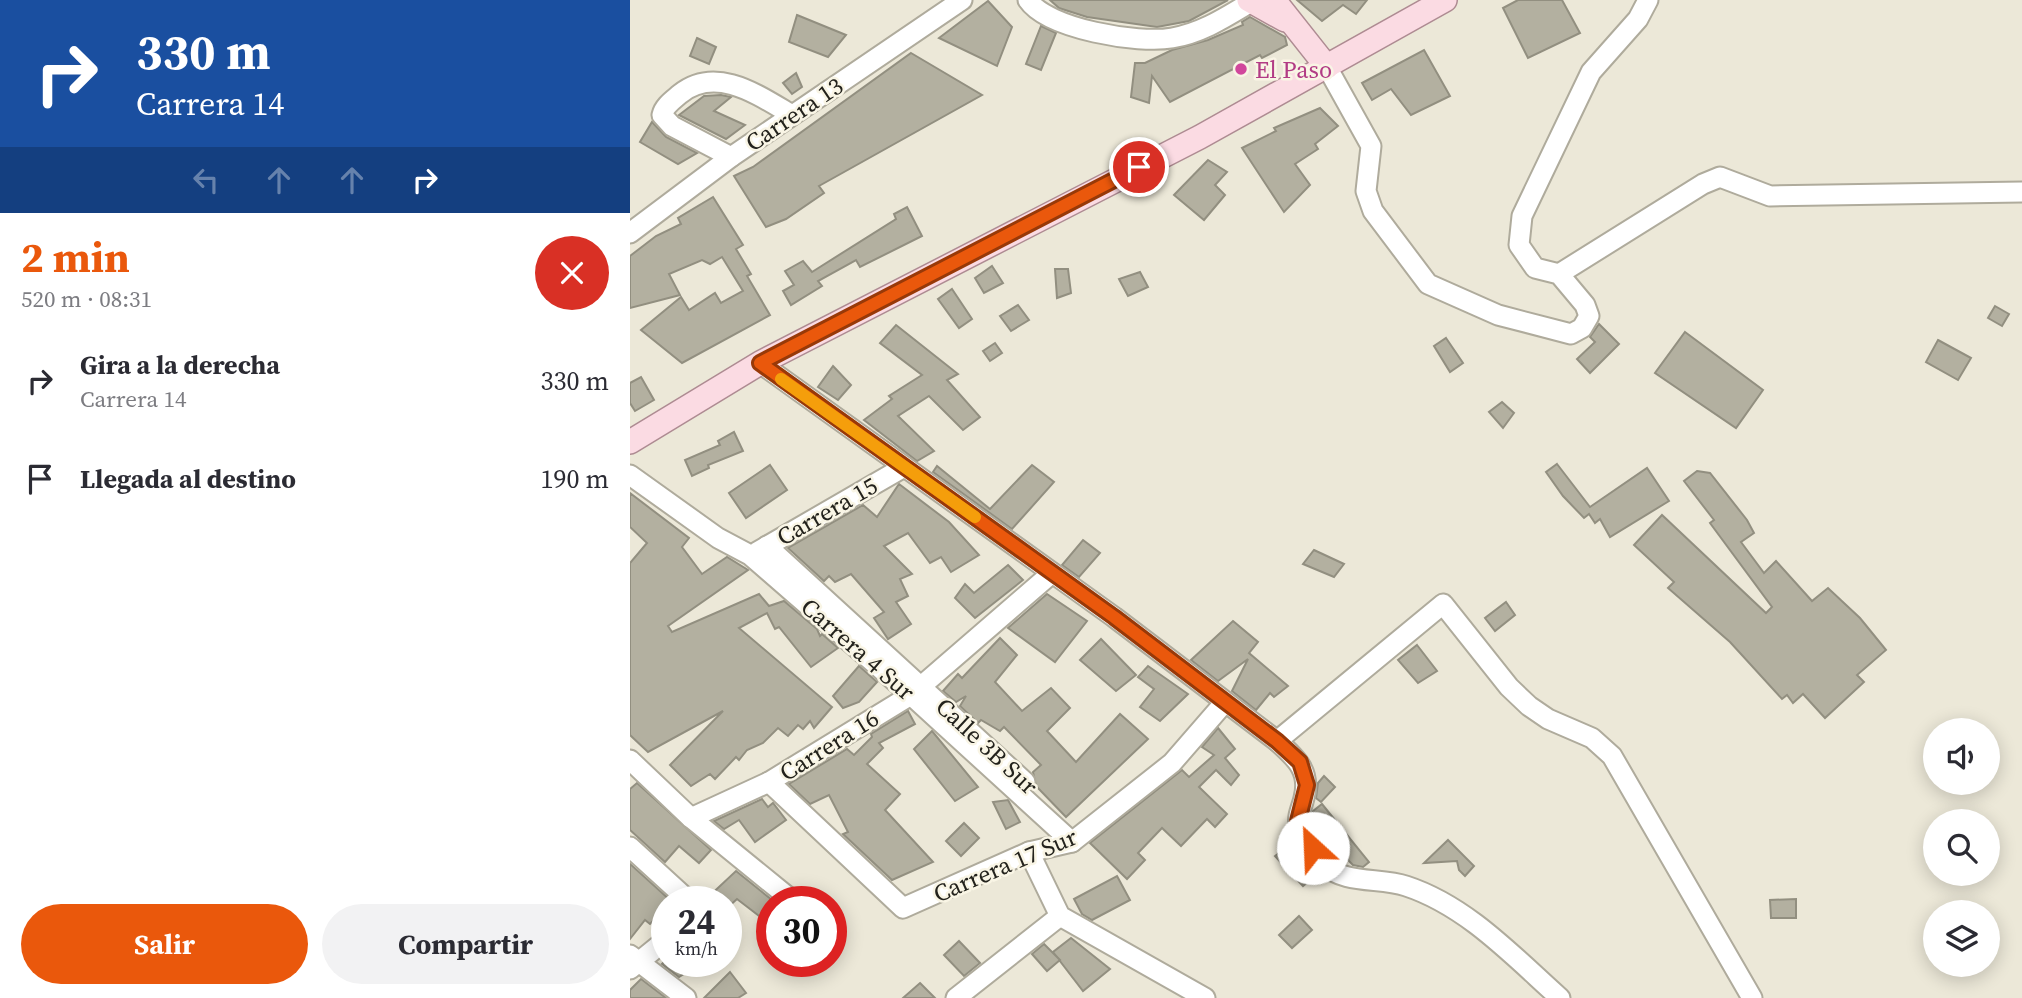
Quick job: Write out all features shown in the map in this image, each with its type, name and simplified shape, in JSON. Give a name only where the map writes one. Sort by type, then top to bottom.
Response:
[{"type":"main road","points":[[630,442],[760,363],[1200,137],[1445,0]]},
{"type":"main road","points":[[1258,1],[1294,25],[1327,67]]},
{"type":"street","name":"Carrera 13","points":[[630,233],[792,114],[962,0]]},
{"type":"street","points":[[1028,0],[1034,8],[1052,18],[1090,31],[1170,39],[1205,29],[1258,1]]},
{"type":"street","points":[[1327,67],[1371,146],[1366,191],[1373,211],[1428,284],[1498,315],[1571,334],[1582,328],[1589,316],[1585,305],[1559,274],[1535,268],[1519,245],[1522,216],[1591,72],[1638,19],[1648,0]]},
{"type":"street","points":[[731,157],[672,126],[662,115],[664,109],[682,92],[705,80],[738,85],[792,114]]},
{"type":"street","points":[[1559,274],[1703,184],[1720,177],[1770,196],[2022,192]]},
{"type":"street","points":[[760,363],[1052,573],[1277,741],[1300,762],[1307,785],[1298,821],[1300,831],[1325,865],[1337,874],[1404,885],[1451,905],[1484,930],[1560,998]]},
{"type":"street","name":"Carrera 15","points":[[759,551],[904,467]]},
{"type":"street","name":"Carrera 4 Sur","points":[[630,475],[718,537],[759,551],[917,690]]},
{"type":"street","name":"Carrera 16","points":[[691,818],[769,782],[917,690],[1052,573]]},
{"type":"street","points":[[1277,741],[1443,604],[1509,687],[1529,706],[1548,719],[1592,738],[1612,756],[1752,998]]},
{"type":"street","name":"Calle 3B Sur","points":[[917,690],[1077,839]]},
{"type":"street","name":"Carrera 17 Sur","points":[[769,782],[903,908],[1029,852],[1077,839],[1171,763],[1225,702]]},
{"type":"street","points":[[630,760],[691,818],[775,886]]},
{"type":"street","points":[[630,848],[672,886]]},
{"type":"street","points":[[1029,852],[1060,916],[1199,997]]},
{"type":"street","points":[[956,998],[1060,916]]},
{"type":"street","points":[[651,950],[633,962],[686,998]]},
{"type":"building","points":[[1050,0],[1228,0],[1189,21],[1157,27],[1087,17],[1059,8]]},
{"type":"building","points":[[1297,0],[1367,0],[1356,14],[1343,5],[1322,21]]},
{"type":"building","points":[[1518,0],[1562,0],[1580,33],[1528,58],[1503,8]]},
{"type":"building","points":[[988,1],[1012,27],[997,66],[939,38]]},
{"type":"building","points":[[797,15],[846,35],[828,57],[789,42]]},
{"type":"building","points":[[1250,17],[1285,37],[1287,45],[1262,58],[1260,55],[1170,102],[1152,76],[1149,103],[1131,97],[1135,63],[1145,63],[1172,50],[1208,40],[1243,25],[1242,22]]},
{"type":"building","points":[[1041,26],[1056,33],[1041,70],[1026,64]]},
{"type":"building","points":[[697,38],[716,47],[709,64],[690,56]]},
{"type":"building","points":[[1424,50],[1450,96],[1411,115],[1391,89],[1372,100],[1362,83]]},
{"type":"building","points":[[911,53],[982,95],[819,186],[824,193],[786,219],[766,227],[734,176],[753,167]]},
{"type":"building","points":[[796,73],[802,87],[792,94],[783,83]]},
{"type":"building","points":[[704,96],[731,97],[714,111],[745,125],[726,139],[679,115]]},
{"type":"building","points":[[1320,108],[1338,126],[1315,144],[1318,149],[1295,164],[1310,185],[1284,212],[1242,148],[1276,131],[1274,128]]},
{"type":"building","points":[[652,122],[666,137],[697,153],[678,164],[640,142]]},
{"type":"building","points":[[1208,160],[1227,172],[1215,185],[1225,195],[1204,220],[1174,195]]},
{"type":"building","points":[[713,197],[743,245],[736,249],[751,274],[747,276],[770,315],[682,363],[641,330],[681,297],[689,310],[715,293],[721,303],[743,291],[722,257],[710,264],[702,260],[669,274],[680,295],[630,308],[630,256],[656,236],[681,224],[678,218]]},
{"type":"building","points":[[907,207],[922,236],[860,267],[856,260],[818,281],[822,286],[791,305],[783,291],[794,285],[785,271],[803,261],[812,272],[896,219],[894,214]]},
{"type":"building","points":[[992,266],[1003,283],[984,293],[975,278]]},
{"type":"building","points":[[1055,269],[1068,269],[1071,293],[1057,298]]},
{"type":"building","points":[[1140,272],[1148,287],[1128,296],[1119,279]]},
{"type":"building","points":[[952,289],[972,319],[959,328],[938,299]]},
{"type":"building","points":[[1018,305],[1029,320],[1011,331],[1000,316]]},
{"type":"building","points":[[1995,306],[2009,314],[2002,326],[1988,318]]},
{"type":"building","points":[[1599,324],[1619,344],[1590,373],[1577,359],[1595,342],[1590,337]]},
{"type":"building","points":[[896,325],[958,374],[947,380],[980,417],[963,430],[929,396],[898,416],[934,451],[917,461],[864,420],[892,399],[889,396],[922,375],[880,343]]},
{"type":"building","points":[[1685,332],[1763,390],[1736,428],[1655,373]]},
{"type":"building","points":[[1446,338],[1463,363],[1450,372],[1434,346]]},
{"type":"building","points":[[1938,340],[1971,358],[1958,380],[1926,362]]},
{"type":"building","points":[[995,343],[1002,353],[990,361],[983,351]]},
{"type":"building","points":[[833,366],[851,385],[838,400],[818,387]]},
{"type":"building","points":[[641,377],[654,400],[635,411],[630,403],[630,383]]},
{"type":"building","points":[[1502,402],[1514,413],[1503,428],[1489,412]]},
{"type":"building","points":[[734,432],[743,451],[708,465],[709,468],[692,476],[685,460],[720,445],[718,441]]},
{"type":"building","points":[[1557,464],[1590,507],[1647,468],[1669,501],[1610,537],[1600,519],[1595,523],[1589,514],[1584,518],[1563,496],[1546,472]]},
{"type":"building","points":[[770,465],[787,490],[746,518],[729,493]]},
{"type":"building","points":[[1032,465],[1054,482],[1012,529],[933,472],[937,466],[990,509]]},
{"type":"building","points":[[1697,471],[1710,473],[1747,520],[1754,533],[1741,542],[1764,573],[1776,561],[1812,601],[1828,588],[1860,618],[1886,650],[1857,675],[1864,682],[1825,718],[1803,694],[1793,703],[1787,695],[1782,699],[1730,642],[1668,588],[1674,582],[1634,545],[1662,515],[1766,613],[1772,607],[1710,523],[1714,520],[1684,481]]},
{"type":"building","points":[[899,484],[949,522],[979,555],[951,572],[941,557],[930,563],[908,533],[884,546],[912,574],[900,579],[908,596],[896,602],[911,624],[888,639],[874,618],[884,612],[851,574],[835,582],[829,576],[824,581],[788,548],[863,505],[877,517]]},
{"type":"building","points":[[630,493],[689,538],[682,547],[702,574],[727,557],[748,570],[668,626],[672,632],[759,594],[769,606],[784,601],[817,629],[820,636],[822,634],[838,648],[811,667],[779,627],[775,629],[767,613],[739,628],[832,707],[814,728],[810,721],[803,729],[798,725],[788,736],[778,728],[763,743],[747,750],[739,760],[736,757],[715,779],[710,774],[691,786],[670,765],[723,711],[648,752],[630,735],[630,563],[647,543],[630,527]]},
{"type":"building","points":[[1083,540],[1100,553],[1079,577],[1062,565]]},
{"type":"building","points":[[1314,550],[1344,564],[1334,577],[1303,564]]},
{"type":"building","points":[[1008,565],[1023,580],[975,618],[955,598],[965,584],[974,593]]},
{"type":"building","points":[[1047,594],[1087,621],[1055,662],[1008,628]]},
{"type":"building","points":[[1506,602],[1515,615],[1495,631],[1485,618]]},
{"type":"building","points":[[1233,621],[1258,642],[1249,653],[1288,686],[1274,697],[1270,693],[1256,710],[1232,691],[1248,659],[1218,681],[1191,660]]},
{"type":"building","points":[[1000,638],[1017,655],[995,682],[1022,711],[1051,688],[1070,708],[1047,731],[1076,762],[1120,714],[1148,739],[1066,817],[1036,786],[1033,772],[1041,765],[1004,727],[1000,731],[981,720],[978,723],[960,706],[966,696],[956,702],[943,691],[958,674],[962,678]]},
{"type":"building","points":[[1101,639],[1136,675],[1116,691],[1080,660]]},
{"type":"building","points":[[1417,645],[1437,671],[1418,683],[1398,660]]},
{"type":"building","points":[[859,666],[877,682],[859,702],[843,708],[833,696]]},
{"type":"building","points":[[1148,666],[1188,694],[1160,721],[1140,707],[1154,689],[1138,677]]},
{"type":"building","points":[[908,711],[915,724],[879,743],[883,748],[867,764],[900,794],[885,810],[933,862],[892,880],[843,834],[848,832],[829,795],[810,804],[789,784],[847,749],[854,755],[872,737],[871,734]]},
{"type":"building","points":[[1218,728],[1235,749],[1225,758],[1239,775],[1231,785],[1216,770],[1199,787],[1227,814],[1215,827],[1207,819],[1181,846],[1162,828],[1138,853],[1145,860],[1127,879],[1090,843],[1182,770],[1189,777],[1214,755],[1202,747]]},
{"type":"building","points":[[932,731],[978,787],[955,801],[914,749]]},
{"type":"building","points":[[1324,776],[1335,787],[1321,802],[1316,798],[1318,783]]},
{"type":"building","points":[[637,783],[711,850],[699,863],[679,846],[665,862],[630,830],[630,789]]},
{"type":"building","points":[[762,799],[768,807],[773,803],[786,820],[755,842],[739,820],[724,829],[714,821]]},
{"type":"building","points":[[1008,800],[1020,822],[1006,829],[993,802]]},
{"type":"building","points":[[1322,804],[1369,862],[1363,867],[1353,865],[1344,856],[1339,860],[1330,852],[1334,848],[1311,821],[1313,811]]},
{"type":"building","points":[[964,823],[979,838],[961,856],[946,841]]},
{"type":"building","points":[[1448,840],[1474,866],[1465,876],[1459,870],[1457,861],[1424,863]]},
{"type":"building","points":[[1290,844],[1317,874],[1303,886],[1275,856]]},
{"type":"building","points":[[630,864],[654,886],[651,886],[651,923],[645,920],[630,939]]},
{"type":"building","points":[[736,871],[756,887],[756,914],[742,903],[742,886],[720,886]]},
{"type":"building","points":[[1117,876],[1130,900],[1092,920],[1082,914],[1074,899]]},
{"type":"building","points":[[1796,899],[1796,918],[1771,918],[1770,900]]},
{"type":"building","points":[[1299,916],[1312,930],[1292,948],[1279,935]]},
{"type":"building","points":[[1071,938],[1110,969],[1083,991],[1053,952]]},
{"type":"building","points":[[959,941],[980,963],[964,976],[944,955]]},
{"type":"building","points":[[1044,944],[1060,960],[1047,971],[1032,954]]},
{"type":"building","points":[[725,977],[734,977],[746,993],[738,998],[704,998]]},
{"type":"building","points":[[641,979],[666,998],[630,998],[630,990]]},
{"type":"building","points":[[920,983],[935,998],[903,998]]},
{"type":"slow traffic","points":[[781,379],[975,517]]},
{"type":"place","name":"El Paso","points":[[1241,69]]},
{"type":"route","points":[[1139,167],[760,363],[1114,617],[1277,741],[1300,762],[1307,785],[1298,821],[1300,831],[1313,848]]}]
